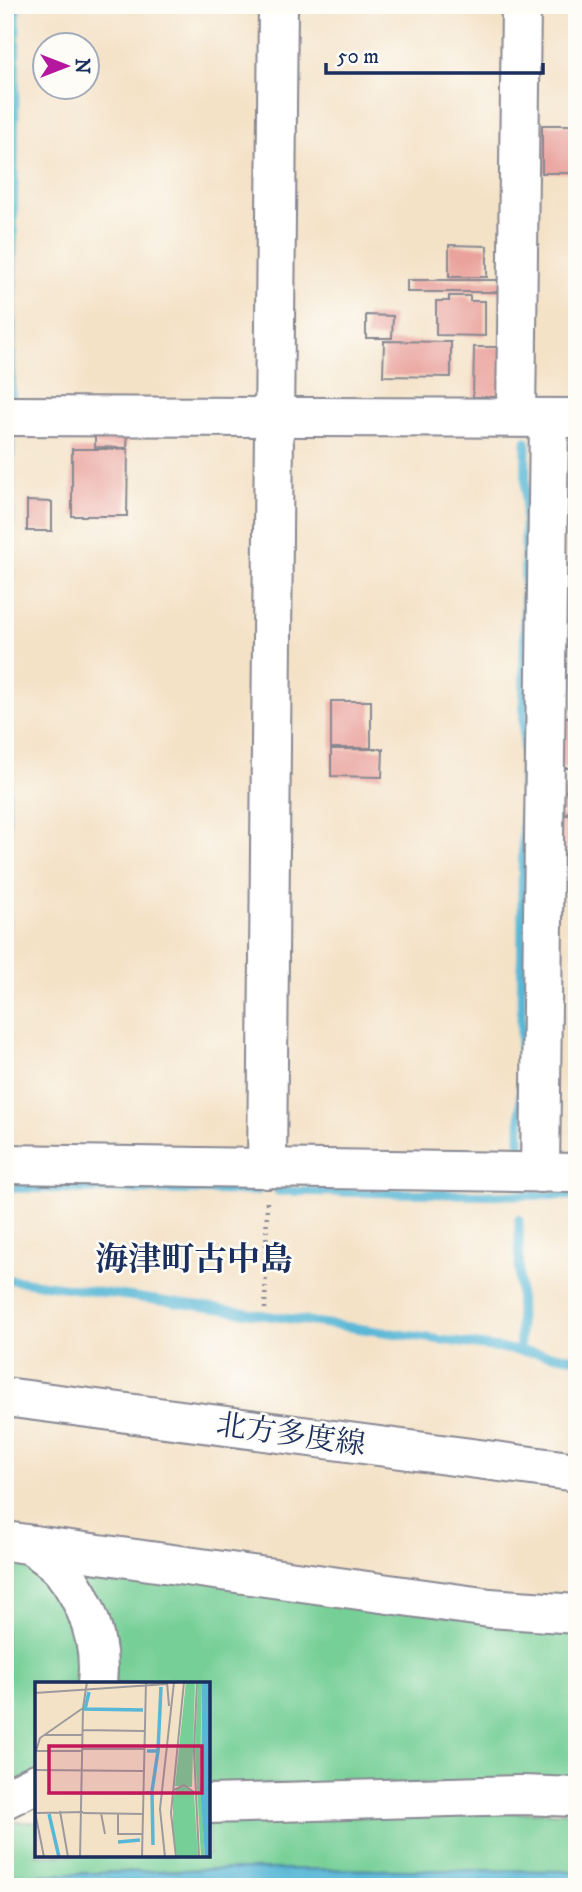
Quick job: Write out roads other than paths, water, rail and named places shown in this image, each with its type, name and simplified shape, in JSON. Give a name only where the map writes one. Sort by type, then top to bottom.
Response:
[{"type":"street","points":[[267,1169],[278,5]]},
{"type":"street","points":[[5,1164],[558,1173],[547,418],[521,5]]},
{"type":"street","points":[[5,416],[547,418]]},
{"type":"street","name":"北方多度線","points":[[5,1397],[577,1472]]},
{"type":"street","points":[[19,1543],[490,1608],[577,1614]]},
{"type":"street","points":[[19,1543],[61,1568],[91,1620],[99,1650],[97,1682]]},
{"type":"street","points":[[5,1799],[35,1784]]},
{"type":"street","points":[[210,1804],[521,1795],[577,1797]]},
{"type":"street","points":[[5,1809],[35,1808]]},
{"type":"water","points":[[215,1869],[577,1871],[577,1887],[5,1887],[5,1876]]},
{"type":"waterway","points":[[11,397],[16,5]]},
{"type":"waterway","points":[[5,926],[11,425]]},
{"type":"waterway","points":[[520,1155],[526,441]]},
{"type":"waterway","points":[[5,1188],[257,1191]]},
{"type":"waterway","points":[[278,1191],[577,1196]]},
{"type":"waterway","points":[[5,1279],[520,1351],[519,1219]]},
{"type":"waterway","points":[[520,1351],[577,1358]]},
{"type":"district","name":"海津町古中島","points":[[194,1258]]}]
